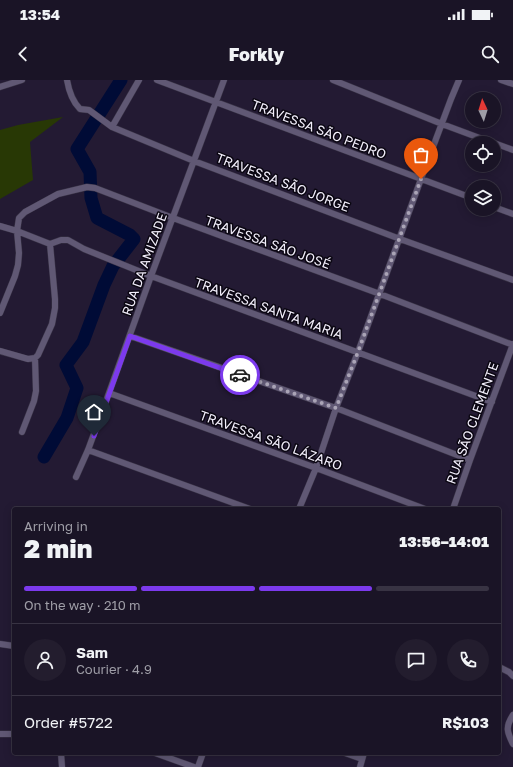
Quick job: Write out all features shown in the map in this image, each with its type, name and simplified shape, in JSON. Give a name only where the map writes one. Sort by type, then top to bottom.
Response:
[{"type":"street","points":[[0,87],[22,80]]},
{"type":"street","name":"TRAVESSA SÃO JORGE","points":[[67,80],[69,92],[75,104],[80,109],[93,112],[112,126],[194,161],[513,280]]},
{"type":"street","points":[[112,126],[139,80]]},
{"type":"street","name":"TRAVESSA SÃO PEDRO","points":[[158,80],[465,195]]},
{"type":"street","name":"RUA DA AMIZADE","points":[[76,477],[110,393],[151,276],[224,80]]},
{"type":"street","points":[[333,80],[475,136]]},
{"type":"street","points":[[300,507],[316,468],[336,408],[459,80]]},
{"type":"street","points":[[501,80],[513,84]]},
{"type":"street","points":[[501,146],[513,150]]},
{"type":"street","name":"TRAVESSA SÃO JOSÉ","points":[[16,231],[19,218],[25,212],[58,194],[87,187],[95,188],[513,345]]},
{"type":"street","points":[[501,210],[513,214]]},
{"type":"street","points":[[0,226],[50,244],[55,308],[52,324],[38,355],[35,358],[36,391],[34,402],[22,432]]},
{"type":"street","points":[[0,313],[18,265],[19,253],[16,231]]},
{"type":"street","name":"TRAVESSA SANTA MARIA","points":[[50,244],[61,240],[68,240],[84,249],[151,276],[492,402]]},
{"type":"street","points":[[130,336],[336,408],[470,460]]},
{"type":"street","name":"RUA SÃO CLEMENTE","points":[[454,507],[513,345]]},
{"type":"street","points":[[0,351],[28,359],[35,358]]},
{"type":"street","name":"TRAVESSA SÃO LÁZARO","points":[[110,393],[420,507]]},
{"type":"street","points":[[88,450],[245,507]]},
{"type":"street","points":[[0,644],[12,646]]},
{"type":"street","points":[[501,668],[513,676]]},
{"type":"street","points":[[513,715],[508,722],[508,732],[513,744]]},
{"type":"street","points":[[0,734],[12,734]]},
{"type":"street","points":[[61,755],[62,767]]},
{"type":"street","points":[[161,755],[194,767]]},
{"type":"street","points":[[198,767],[202,755]]},
{"type":"street","points":[[360,767],[363,756]]},
{"type":"green space","points":[[63,117],[30,142],[33,180],[0,199],[0,130],[18,125]]},
{"type":"waterway","points":[[44,457],[67,418],[77,388],[66,365],[83,342],[104,285],[113,266],[134,239],[130,235],[97,218],[91,198],[90,172],[77,149],[121,80]]},
{"type":"way so far","points":[[240,375],[336,408],[421,179]]},
{"type":"route","points":[[94,436],[130,336],[240,375]]}]
